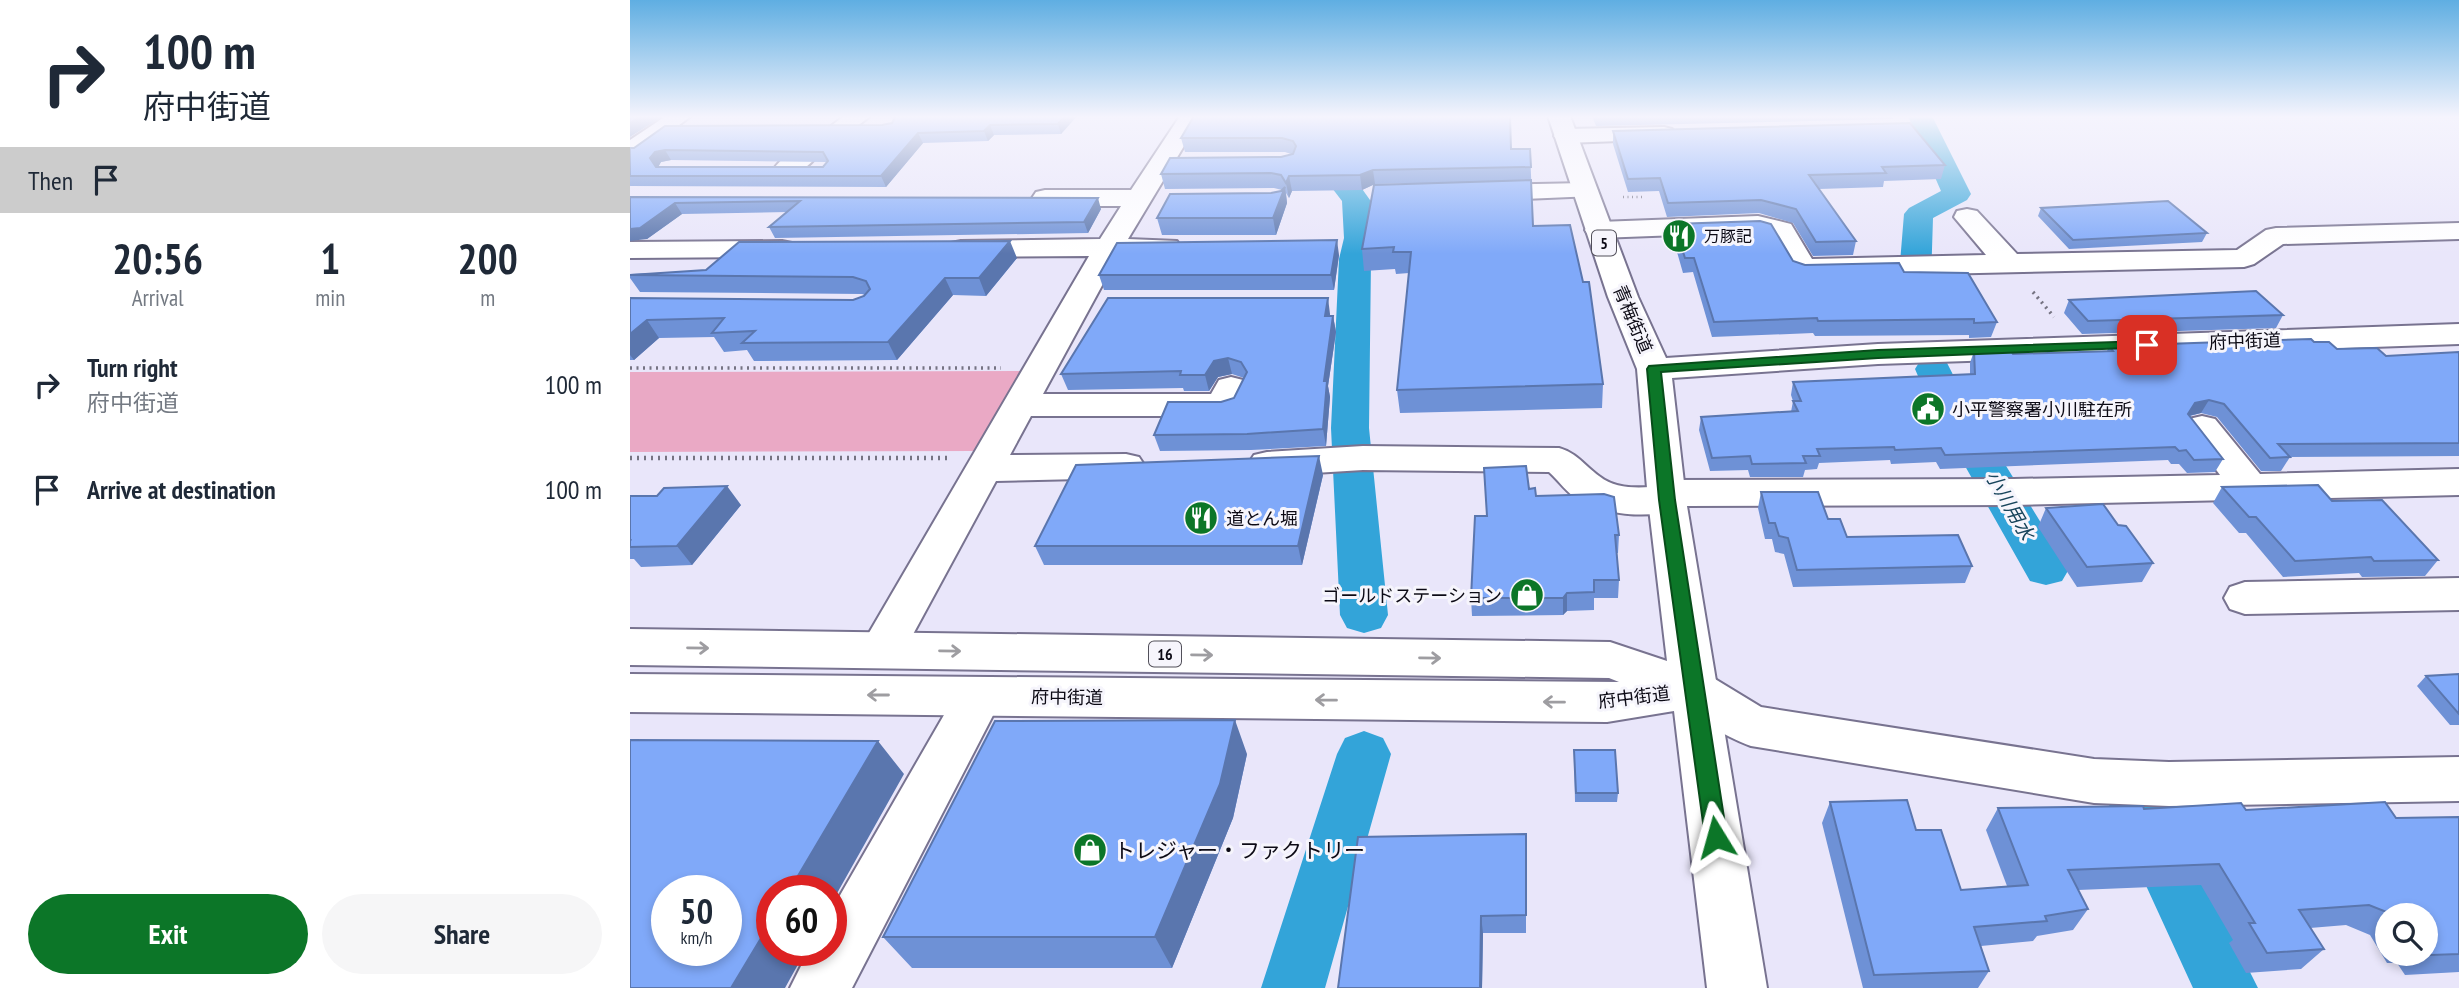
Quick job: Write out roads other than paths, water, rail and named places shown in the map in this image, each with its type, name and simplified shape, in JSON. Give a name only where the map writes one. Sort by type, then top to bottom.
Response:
[{"type":"street","points":[[759,170],[785,170],[808,162]]},
{"type":"street","points":[[882,650],[1041,368],[1091,302],[1108,248],[1175,162]]},
{"type":"street","name":"青梅街道","points":[[1575,162],[1623,297],[1654,369],[1667,496],[1737,988]]},
{"type":"street","points":[[1458,194],[1585,191]]},
{"type":"street","points":[[1015,198],[1147,199]]},
{"type":"street","points":[[1967,217],[2010,263]]},
{"type":"street","points":[[1599,230],[1758,224],[1781,230],[1803,268],[2244,258],[2276,236],[2439,227]]},
{"type":"street","points":[[931,249],[1191,247]]},
{"type":"street","points":[[630,250],[808,249]]},
{"type":"street","name":"府中街道","points":[[1654,369],[1878,354],[2459,334]]},
{"type":"street","points":[[1020,405],[1225,405],[1231,387]]},
{"type":"street","points":[[2202,427],[2250,487]]},
{"type":"street","points":[[1237,465],[1351,459],[1559,460],[1587,487],[1622,500],[1667,496],[2459,482]]},
{"type":"street","points":[[986,464],[1010,467],[1157,466]]},
{"type":"street","points":[[2245,598],[2459,594]]},
{"type":"street","name":"府中街道","points":[[630,647],[1610,660],[1694,689]]},
{"type":"street","points":[[1694,689],[1751,726],[2094,781],[2169,783],[2459,779]]},
{"type":"street","name":"府中街道","points":[[630,693],[1607,703],[1694,689]]},
{"type":"street","points":[[820,988],[980,696]]},
{"type":"waterway","points":[[1339,162],[1346,188],[1356,200],[1359,238],[1355,259],[1350,428],[1364,615]]},
{"type":"waterway","name":"小川用水","points":[[1913,312],[1919,214],[1957,194],[1942,162]]},
{"type":"waterway","name":"小川用水","points":[[1933,369],[1949,404],[2046,569]]},
{"type":"waterway","points":[[1293,988],[1364,754]]},
{"type":"waterway","name":"小川用水","points":[[2137,805],[2226,988]]},
{"type":"place","name":"万豚記","points":[[1679,236]]},
{"type":"place","name":"小平警察署小川駐在所","points":[[1928,409]]},
{"type":"place","name":"道とん堀","points":[[1201,518]]},
{"type":"place","name":"ゴールドステーション","points":[[1527,595]]},
{"type":"place","name":"トレジャー・ファクトリー","points":[[1090,850]]}]
